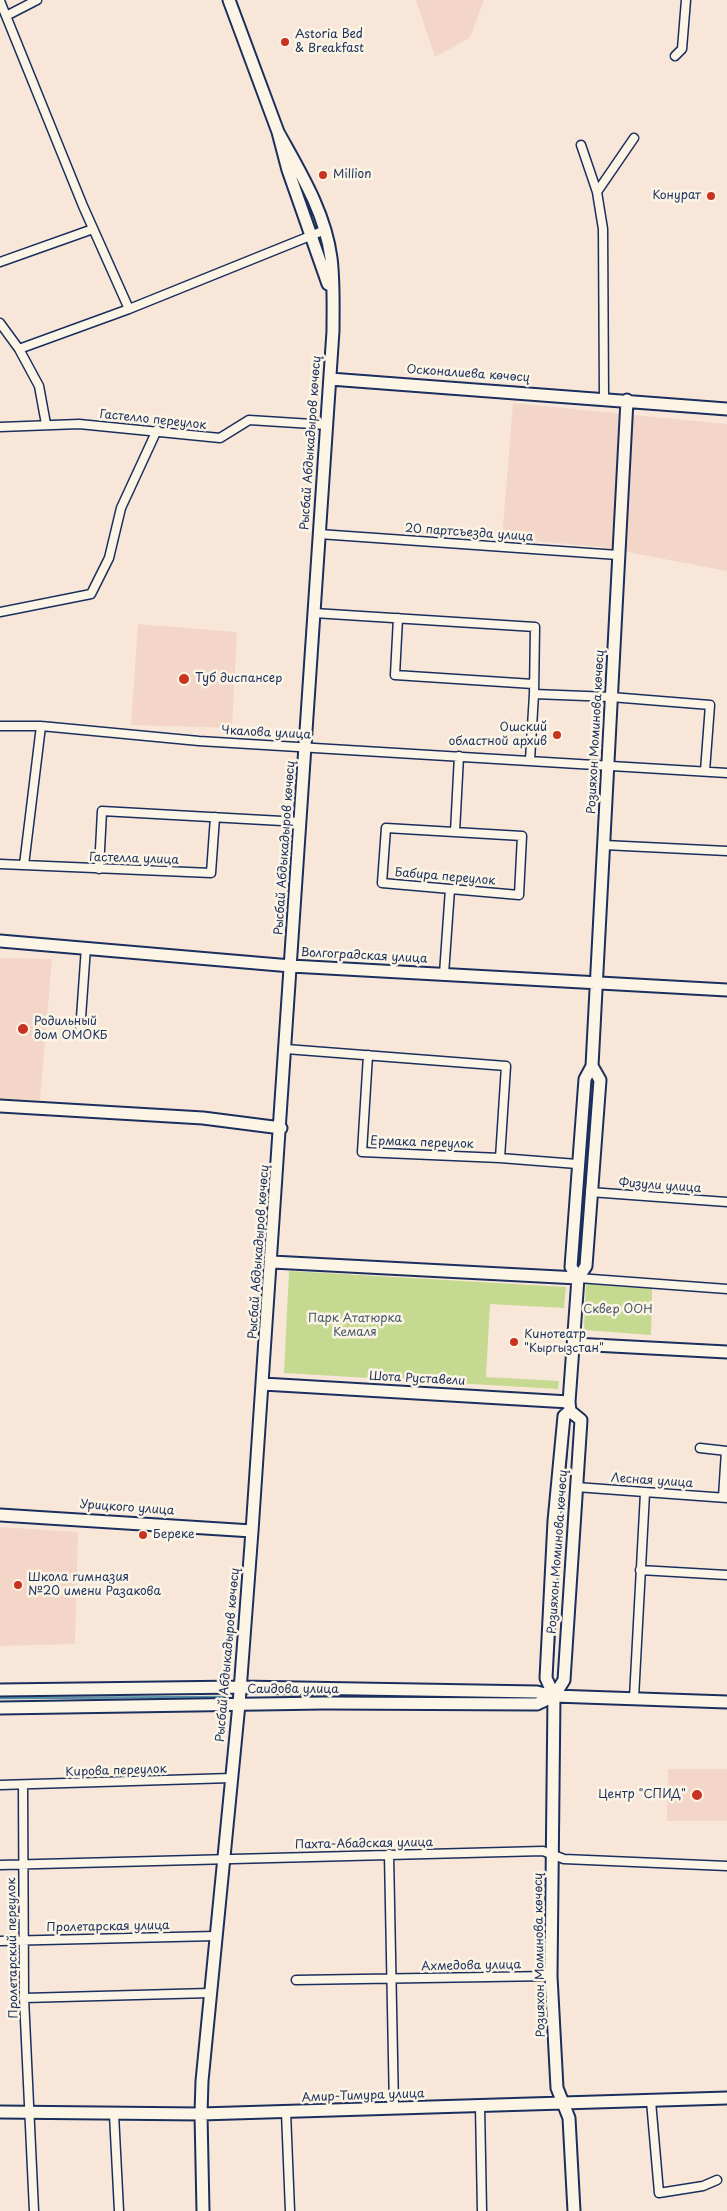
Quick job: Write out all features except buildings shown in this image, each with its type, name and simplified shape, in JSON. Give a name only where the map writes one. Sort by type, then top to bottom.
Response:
[{"type":"street","points":[[6,16],[37,0]]},
{"type":"street","name":"Рысбай Абдыкадыров көчөсү","points":[[229,0],[278,132],[288,170],[332,293]]},
{"type":"street","points":[[675,56],[682,48],[686,0]]},
{"type":"street","points":[[0,2],[93,228],[129,309]]},
{"type":"street","name":"Рысбай Абдыкадыров көчөсү","points":[[203,2211],[200,2114],[210,1993],[239,1704],[252,1531],[272,1262],[330,379],[331,258],[325,230],[314,199],[278,132]]},
{"type":"street","points":[[597,192],[634,138]]},
{"type":"street","points":[[581,145],[597,192],[603,229],[604,398]]},
{"type":"street","points":[[0,262],[93,228]]},
{"type":"street","points":[[19,350],[129,309],[325,230]]},
{"type":"street","points":[[0,323],[19,350],[39,386],[46,424]]},
{"type":"street","name":"Осконалиева көчөсү","points":[[330,379],[604,398],[727,409]]},
{"type":"street","name":"Розияхон Моминова көчөсү","points":[[578,1278],[571,1267],[585,1080],[592,1066],[627,400]]},
{"type":"street","name":"Гастелло переулок","points":[[0,427],[79,424],[157,430],[192,436],[220,438],[249,420],[328,425]]},
{"type":"street","points":[[0,612],[91,594],[109,558],[121,508],[157,430]]},
{"type":"street","name":"20 партсъезда улица","points":[[319,534],[618,555]]},
{"type":"street","points":[[314,613],[535,627],[534,694],[530,760]]},
{"type":"street","points":[[398,618],[395,675],[533,684]]},
{"type":"street","points":[[534,694],[611,697],[710,705],[705,771]]},
{"type":"street","name":"Чкалова улица","points":[[0,726],[41,726],[199,741],[727,773]]},
{"type":"street","points":[[24,865],[41,726]]},
{"type":"street","points":[[455,832],[459,756]]},
{"type":"street","points":[[99,869],[102,811],[300,822]]},
{"type":"street","name":"Гастелла улица","points":[[0,864],[211,873],[215,817]]},
{"type":"street","name":"Бабира переулок","points":[[386,828],[522,836],[519,895],[450,889],[382,883],[386,828]]},
{"type":"street","points":[[604,845],[727,851]]},
{"type":"street","points":[[444,974],[450,889]]},
{"type":"street","name":"Волгоградская улица","points":[[0,941],[291,966],[727,990]]},
{"type":"street","points":[[80,1032],[86,947]]},
{"type":"street","points":[[286,1049],[506,1066],[500,1158]]},
{"type":"street","name":"Ермака переулок","points":[[368,1055],[362,1152],[500,1158],[578,1164]]},
{"type":"street","name":"Розияхон Моминова көчөсү","points":[[574,2211],[569,2118],[557,2088],[551,1976],[554,1696],[546,1678],[554,1521],[564,1416],[570,1406],[578,1278],[586,1266],[590,1192],[600,1080],[592,1066]]},
{"type":"street","points":[[0,1106],[202,1118],[281,1128]]},
{"type":"street","name":"Физули улица","points":[[590,1192],[727,1202]]},
{"type":"street","points":[[272,1262],[578,1278],[727,1289]]},
{"type":"street","points":[[574,1344],[727,1352]]},
{"type":"street","name":"Шота Руставели","points":[[263,1384],[570,1406]]},
{"type":"street","name":"Розияхон Моминова көчөсү","points":[[554,1696],[564,1680],[581,1420],[570,1406]]},
{"type":"street","points":[[700,1448],[726,1451],[725,1498]]},
{"type":"street","name":"Лесная улица","points":[[576,1487],[725,1498]]},
{"type":"street","points":[[634,1698],[645,1493]]},
{"type":"street","name":"Урицкого улица","points":[[0,1515],[252,1531]]},
{"type":"street","points":[[640,1570],[727,1575]]},
{"type":"street","name":"Саидова улица","points":[[0,1690],[240,1687],[537,1692],[554,1696],[727,1702]]},
{"type":"street","name":"Саидова улица","points":[[0,1708],[239,1704],[536,1704],[554,1696]]},
{"type":"street","name":"Кирова переулок","points":[[0,1786],[232,1778]]},
{"type":"street","name":"Пролетарский переулок","points":[[23,1785],[24,1998],[34,2211]]},
{"type":"street","name":"Пахта-Абадская улица","points":[[0,1865],[543,1851],[564,1859],[727,1866]]},
{"type":"street","points":[[389,1854],[394,2109]]},
{"type":"street","name":"Пролетарская улица","points":[[0,1941],[216,1936]]},
{"type":"street","name":"Ахмедова улица","points":[[296,1980],[392,1980],[551,1976]]},
{"type":"street","points":[[24,1998],[210,1993]]},
{"type":"street","name":"Амир-Тимура улица","points":[[0,2112],[200,2114],[727,2098]]},
{"type":"street","points":[[651,2101],[659,2193],[703,2186],[717,2180]]},
{"type":"street","points":[[480,2106],[482,2211]]},
{"type":"street","points":[[286,2112],[290,2211]]},
{"type":"street","points":[[114,2114],[120,2211]]},
{"type":"shaded area","points":[[416,0],[484,0],[470,38],[435,57]]},
{"type":"shaded area","points":[[513,403],[727,424],[727,571],[601,547],[502,538]]},
{"type":"shaded area","name":"Туб диспансер","points":[[138,624],[237,632],[232,728],[131,725]]},
{"type":"shaded area","name":"Родильный дом ОМОКБ","points":[[0,958],[52,959],[40,1100],[0,1099]]},
{"type":"shaded area","points":[[0,1527],[78,1532],[75,1644],[0,1646]]},
{"type":"shaded area","name":"Центр \"СПИД\"","points":[[668,1769],[727,1769],[727,1821],[667,1821]]},
{"type":"green space","name":"Парк Ататюрка Кемаля","points":[[289,1271],[566,1287],[564,1308],[490,1304],[486,1377],[559,1381],[558,1389],[284,1373]]},
{"type":"green space","name":"Сквер ООН","points":[[586,1284],[652,1289],[651,1335],[584,1330]]},
{"type":"waterway","points":[[553,1658],[568,1432]]},
{"type":"waterway","points":[[260,1693],[499,1698]]},
{"type":"waterway","points":[[0,1698],[227,1697]]},
{"type":"place","name":"Astoria Bed & Breakfast","points":[[285,42]]},
{"type":"place","name":"Million","points":[[323,175]]},
{"type":"place","name":"Конурат","points":[[711,196]]},
{"type":"place","name":"Туб диспансер","points":[[184,679]]},
{"type":"place","name":"Ошский областной архив","points":[[557,735]]},
{"type":"place","name":"Родильный дом ОМОКБ","points":[[23,1029]]},
{"type":"place","name":"Кинотеатр \"Кыргызстан\"","points":[[514,1342]]},
{"type":"place","name":"Береке","points":[[143,1535]]},
{"type":"place","name":"Школа гимназия №20 имени Разакова","points":[[18,1585]]},
{"type":"place","name":"Центр \"СПИД\"","points":[[697,1795]]}]
